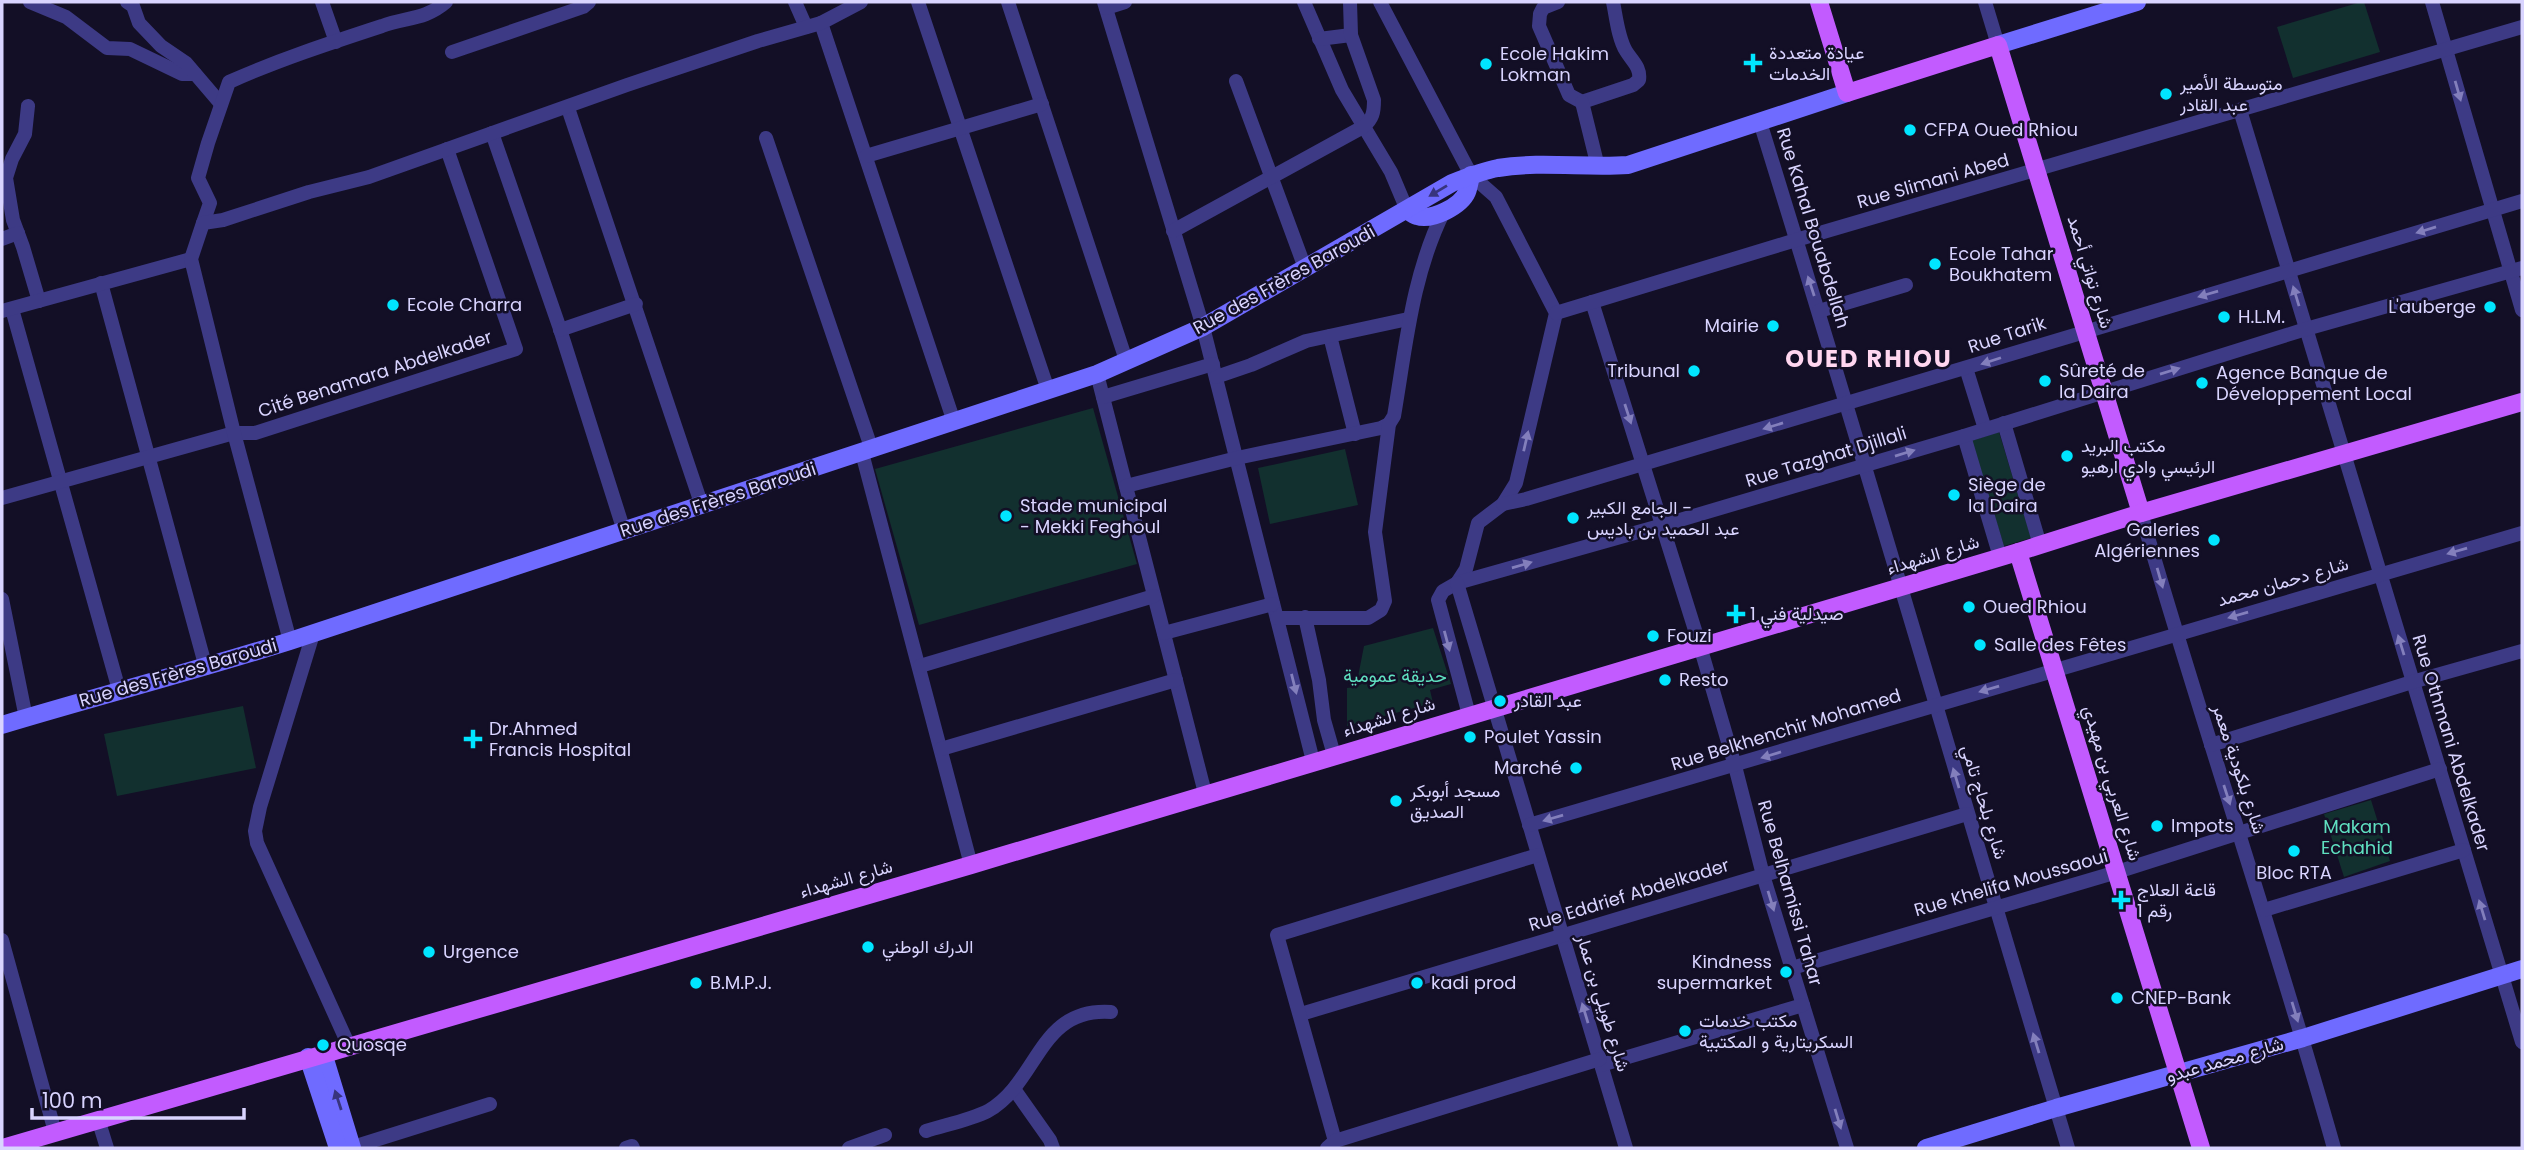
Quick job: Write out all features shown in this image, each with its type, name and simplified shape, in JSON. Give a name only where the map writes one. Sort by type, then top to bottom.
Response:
[{"type":"main road","points":[[1819,2],[1847,93],[1998,45]]},
{"type":"main road","name":"شارع تواتي أحمد","points":[[1998,45],[2141,513]]},
{"type":"main road","name":"شارع الشهداء","points":[[3,1148],[36,1143],[55,1132],[98,1119],[971,864],[2141,513],[2522,402]]},
{"type":"main road","name":"شارع العربي بن مهيدي","points":[[2009,554],[2055,670],[2201,1148]]},
{"type":"street","points":[[36,2],[66,17],[107,48],[130,49],[182,74],[195,74]]},
{"type":"street","points":[[128,2],[133,6],[139,23],[161,46],[186,63],[221,104]]},
{"type":"street","points":[[322,2],[336,42]]},
{"type":"street","points":[[290,641],[191,259],[210,203],[198,178],[229,82],[267,65],[386,24],[432,13],[446,2]]},
{"type":"street","points":[[452,52],[589,2]]},
{"type":"street","points":[[795,2],[806,27]]},
{"type":"street","points":[[204,223],[223,220],[309,192],[369,177],[627,85],[821,23],[861,2]]},
{"type":"street","points":[[918,2],[1048,390]]},
{"type":"street","points":[[1007,2],[1126,360]]},
{"type":"street","points":[[1125,2],[1105,5],[1203,327],[1314,761]]},
{"type":"street","points":[[1304,2],[1342,90],[1391,172],[1407,210],[1418,216],[1428,217],[1444,211],[1466,194],[1471,175]]},
{"type":"street","points":[[1173,231],[1363,127],[1371,120],[1374,100],[1351,35],[1352,2]]},
{"type":"street","points":[[1380,2],[1471,175],[1496,197],[1556,313],[1516,483],[1503,504],[1478,523],[1465,569],[1457,583],[1443,591],[1438,600],[1469,715]]},
{"type":"street","points":[[1558,2],[1543,8],[1539,26],[1569,95],[1582,102],[1633,85],[1639,80],[1640,73],[1634,60],[1625,50],[1612,2]]},
{"type":"street","points":[[1985,2],[1998,45],[2137,2]]},
{"type":"street","points":[[2432,2],[2492,210],[2517,270],[2522,310]]},
{"type":"street","points":[[821,23],[954,422]]},
{"type":"street","name":"Rue Slimani Abed","points":[[1556,313],[2522,27]]},
{"type":"street","points":[[1319,39],[1351,35]]},
{"type":"street","points":[[1236,81],[1305,268]]},
{"type":"street","points":[[1471,175],[1498,168],[1546,164],[1598,167],[1629,165],[1847,93]]},
{"type":"street","points":[[1582,102],[1598,167]]},
{"type":"street","points":[[866,156],[1042,104]]},
{"type":"street","points":[[28,106],[25,134],[6,178],[7,195],[39,301]]},
{"type":"street","points":[[568,108],[702,506]]},
{"type":"street","name":"Rue Othmani Abdelkader","points":[[2240,110],[2522,1042]]},
{"type":"street","name":"Rue Kahal Bouabdellah","points":[[1760,122],[1900,587]]},
{"type":"street","points":[[492,133],[560,330],[624,531]]},
{"type":"street","points":[[766,138],[867,451],[971,864]]},
{"type":"street","name":"Cité Benamara Abdelkader","points":[[2,498],[234,433],[255,433],[516,349],[447,149]]},
{"type":"street","name":"Rue des Frères Baroudi","points":[[2,725],[119,690],[206,668],[313,634],[1097,374],[1203,327],[1452,183],[1471,175]]},
{"type":"street","name":"Rue Tarik","points":[[1503,504],[1966,369],[2086,330],[2522,201]]},
{"type":"street","points":[[1164,633],[1275,611],[1306,617],[1368,618],[1381,610],[1385,601],[1375,532],[1390,424],[1394,416],[1408,319],[1431,238],[1444,211]]},
{"type":"street","points":[[2,240],[18,233]]},
{"type":"street","points":[[119,690],[61,481],[7,310],[191,259]]},
{"type":"street","points":[[2105,391],[2306,329],[2517,270]]},
{"type":"street","points":[[101,283],[206,668]]},
{"type":"street","points":[[1819,311],[1906,285]]},
{"type":"street","name":"Rue Belhamissi Tahar","points":[[1592,302],[1700,646],[1763,875],[1847,1148]]},
{"type":"street","points":[[560,330],[636,304]]},
{"type":"street","points":[[1103,397],[1214,370],[1251,365],[1306,341],[1408,319]]},
{"type":"street","points":[[1329,336],[1355,434]]},
{"type":"street","points":[[1966,369],[1985,429]]},
{"type":"street","points":[[1097,374],[1205,793]]},
{"type":"street","name":"Rue Tazghat Djillali","points":[[1457,583],[1964,436],[2105,391]]},
{"type":"street","points":[[2004,423],[2040,545]]},
{"type":"street","points":[[1126,486],[1390,424]]},
{"type":"street","points":[[1964,436],[2009,554]]},
{"type":"street","name":"شارع بلكودية معمر","points":[[2141,513],[2176,634],[2303,1038],[2334,1148]]},
{"type":"street","name":"شارع دحمان محمد","points":[[2055,670],[2522,533]]},
{"type":"street","name":"شارع طويلي بن عمار","points":[[1457,583],[1626,1148]]},
{"type":"street","name":"شارع بلحاج تامي","points":[[1900,587],[2068,1148]]},
{"type":"street","points":[[920,666],[1154,596]]},
{"type":"street","points":[[2,599],[26,718]]},
{"type":"street","points":[[1306,617],[1320,680],[1324,720],[1334,755]]},
{"type":"street","points":[[313,634],[255,831],[257,843],[349,1046]]},
{"type":"street","points":[[2211,745],[2412,682],[2522,651]]},
{"type":"street","name":"Rue Belkhenchir Mohamed","points":[[1529,825],[2055,670]]},
{"type":"street","points":[[941,749],[1176,680]]},
{"type":"street","name":"Rue Khelifa Moussaoui","points":[[1791,968],[2117,872],[2440,769]]},
{"type":"street","name":"Rue Eddrief Abdelkader","points":[[1301,1014],[1967,814]]},
{"type":"street","points":[[2263,910],[2464,850]]},
{"type":"street","points":[[1538,855],[1277,935],[1301,1014],[1331,1144],[1600,1062],[1803,1005]]},
{"type":"street","points":[[2,940],[55,1132]]},
{"type":"street","name":"شارع محمد عبدو","points":[[1926,1148],[2303,1038],[2522,969]]},
{"type":"street","points":[[926,1131],[988,1111],[1014,1089],[1057,1028],[1092,1010],[1111,1012]]},
{"type":"street","points":[[315,1055],[348,1148],[490,1104]]},
{"type":"street","points":[[1014,1089],[1054,1148]]},
{"type":"street","points":[[98,1119],[107,1148]]},
{"type":"street","points":[[849,1148],[885,1135]]},
{"type":"street","points":[[626,1148],[633,1148]]},
{"type":"green space","points":[[2364,2],[2380,52],[2293,78],[2277,27]]},
{"type":"green space","name":"Stade municipal - Mekki Feghoul","points":[[1093,408],[1137,564],[919,625],[875,469]]},
{"type":"green space","points":[[1999,432],[2031,538],[2004,546],[1971,441]]},
{"type":"green space","points":[[1345,449],[1358,505],[1270,524],[1258,468]]},
{"type":"green space","name":"حديقة عمومية","points":[[1433,628],[1451,684],[1430,690],[1433,703],[1347,726],[1347,688],[1356,687],[1364,646]]},
{"type":"green space","points":[[243,706],[256,768],[117,796],[104,734]]},
{"type":"green space","name":"Makam Echahid","points":[[2371,800],[2390,861],[2344,877],[2324,814]]},
{"type":"place","name":"عيادة متعددة الخدمات","points":[[1753,63]]},
{"type":"place","name":"Ecole Hakim Lokman","points":[[1486,64]]},
{"type":"place","name":"متوسطة الأمير عبد القادر","points":[[2166,94]]},
{"type":"place","name":"CFPA Oued Rhiou","points":[[1910,130]]},
{"type":"place","name":"Ecole Tahar Boukhatem","points":[[1935,264]]},
{"type":"place","name":"Ecole Charra","points":[[393,305]]},
{"type":"place","name":"L'auberge","points":[[2490,307]]},
{"type":"place","name":"H.L.M.","points":[[2224,317]]},
{"type":"place","name":"Mairie","points":[[1773,326]]},
{"type":"place","name":"Tribunal","points":[[1694,371]]},
{"type":"place","name":"Sûreté de la Daira","points":[[2045,381]]},
{"type":"place","name":"Agence Banque de Développement Local","points":[[2202,383]]},
{"type":"place","name":"مكتب البريد الرئيسي وادي ارهيو","points":[[2067,456]]},
{"type":"place","name":"Siège de la Daira","points":[[1954,495]]},
{"type":"place","name":"Stade municipal - Mekki Feghoul","points":[[1006,516]]},
{"type":"place","name":"الجامع الكبير - عبد الحميد بن باديس","points":[[1573,518]]},
{"type":"place","name":"Galeries Algériennes","points":[[2214,540]]},
{"type":"place","name":"Oued Rhiou","points":[[1969,607]]},
{"type":"place","name":"صيدلية فني 1","points":[[1736,614]]},
{"type":"place","name":"Fouzi","points":[[1653,636]]},
{"type":"place","name":"Salle des Fêtes","points":[[1980,645]]},
{"type":"place","name":"Resto","points":[[1665,680]]},
{"type":"place","name":"عبد القادر","points":[[1500,701]]},
{"type":"place","name":"Poulet Yassin","points":[[1470,737]]},
{"type":"place","name":"Dr.Ahmed Francis Hospital","points":[[473,739]]},
{"type":"place","name":"Marché","points":[[1576,768]]},
{"type":"place","name":"مسجد أبوبكر الصديق","points":[[1396,801]]},
{"type":"place","name":"Impots","points":[[2157,826]]},
{"type":"place","name":"Bloc RTA","points":[[2294,851]]},
{"type":"place","name":"قاعة العلاج رقم 1","points":[[2121,900]]},
{"type":"place","name":"الدرك الوطني","points":[[868,947]]},
{"type":"place","name":"Urgence","points":[[429,952]]},
{"type":"place","name":"Kindness supermarket","points":[[1786,972]]},
{"type":"place","name":"B.M.P.J.","points":[[696,983]]},
{"type":"place","name":"kadi prod","points":[[1417,983]]},
{"type":"place","name":"CNEP-Bank","points":[[2117,998]]},
{"type":"place","name":"مكتب خدمات السكريتارية و المكتبية","points":[[1685,1031]]},
{"type":"place","name":"Quosqe","points":[[323,1045]]},
{"type":"district","name":"OUED RHIOU","points":[[1869,359]]}]
